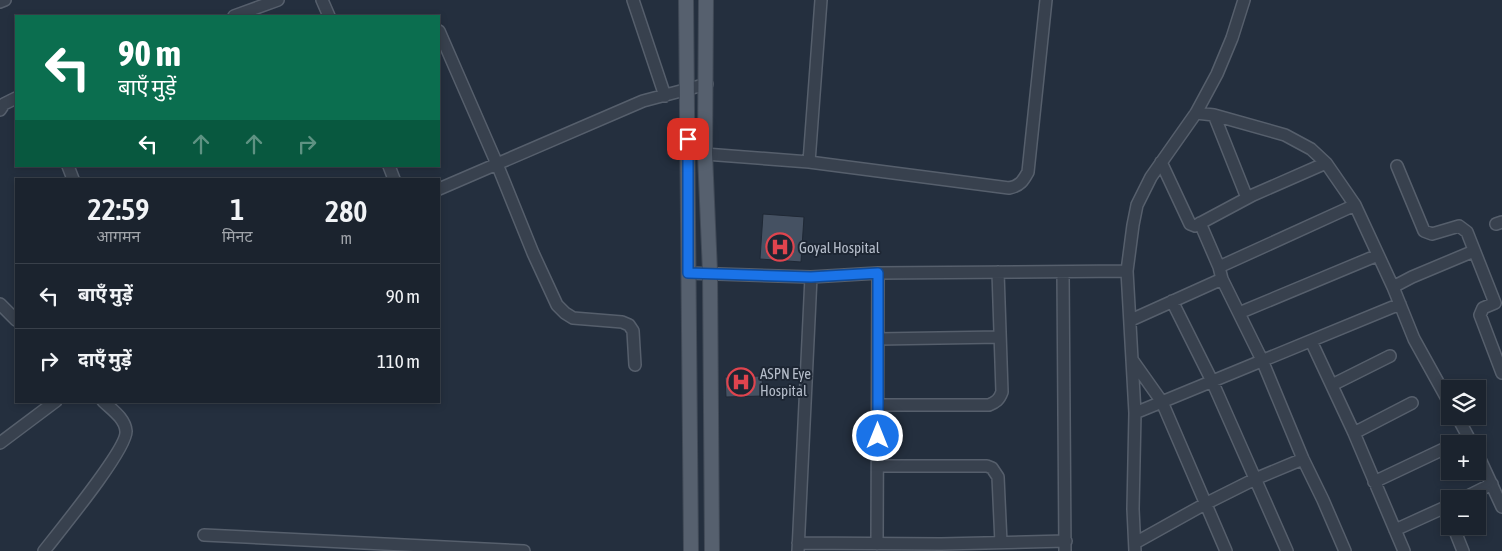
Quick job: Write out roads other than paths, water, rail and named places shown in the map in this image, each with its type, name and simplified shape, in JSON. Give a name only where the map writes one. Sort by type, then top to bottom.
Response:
[{"type":"main road","points":[[686,0],[691,551]]},
{"type":"main road","points":[[706,0],[707,84],[705,154],[710,272],[712,551]]},
{"type":"street","points":[[0,2],[5,0]]},
{"type":"street","points":[[237,15],[278,0]]},
{"type":"street","points":[[322,0],[329,15]]},
{"type":"street","points":[[633,0],[664,96]]},
{"type":"street","points":[[808,162],[821,0]]},
{"type":"street","points":[[705,154],[808,162],[1009,188],[1017,186],[1023,181],[1028,172],[1046,0]]},
{"type":"street","points":[[1244,0],[1218,74],[1196,114],[1151,177],[1137,205],[1127,272],[1136,413],[1133,509],[1135,547],[1205,504],[1255,479],[1303,459]]},
{"type":"street","points":[[440,33],[498,164],[533,253],[557,305],[573,318],[622,322],[629,325],[633,331],[635,365]]},
{"type":"street","points":[[440,189],[643,101],[707,84]]},
{"type":"street","points":[[0,110],[4,104],[15,98]]},
{"type":"street","points":[[1196,114],[1214,116],[1285,135],[1311,149],[1326,163],[1355,205],[1393,287],[1414,339],[1441,388]]},
{"type":"street","points":[[1214,116],[1247,198]]},
{"type":"street","points":[[1162,162],[1190,224],[1195,226],[1247,198],[1326,163]]},
{"type":"street","points":[[1397,166],[1424,231],[1432,234],[1459,226],[1467,232],[1498,302],[1484,308],[1480,315],[1502,373]]},
{"type":"street","points":[[1130,320],[1172,301],[1220,273],[1355,205]]},
{"type":"street","points":[[1200,223],[1220,273],[1262,360],[1303,459],[1345,551]]},
{"type":"street","points":[[1393,287],[1474,251]]},
{"type":"street","points":[[1239,313],[1378,255]]},
{"type":"street","points":[[688,273],[710,272],[811,277],[878,273],[1127,272]]},
{"type":"street","points":[[878,405],[989,405],[996,402],[1002,392],[998,272]]},
{"type":"street","points":[[876,544],[878,273]]},
{"type":"street","points":[[811,277],[798,547],[1001,542],[1066,546],[1063,273]]},
{"type":"street","points":[[1172,301],[1212,381],[1287,551]]},
{"type":"street","points":[[0,304],[15,319]]},
{"type":"street","points":[[1136,413],[1400,304]]},
{"type":"street","points":[[878,339],[1000,337]]},
{"type":"street","points":[[1311,341],[1354,433],[1404,551]]},
{"type":"street","points":[[1332,385],[1390,356]]},
{"type":"street","points":[[1133,361],[1162,402],[1226,551]]},
{"type":"street","points":[[0,443],[53,403]]},
{"type":"street","points":[[44,551],[77,510],[123,445],[127,431],[121,418],[105,403]]},
{"type":"street","points":[[1354,433],[1412,403]]},
{"type":"street","points":[[1374,482],[1441,450]]},
{"type":"street","points":[[878,466],[992,468],[998,477],[1001,542]]},
{"type":"street","points":[[1486,472],[1502,507]]},
{"type":"street","points":[[1480,490],[1492,484]]},
{"type":"street","points":[[1395,530],[1441,513]]},
{"type":"street","points":[[204,535],[524,551]]},
{"type":"street","points":[[1457,535],[1463,551]]},
{"type":"place","name":"Goyal Hospital","points":[[780,247]]},
{"type":"place","name":"ASPN Eye Hospital","points":[[741,382]]}]
